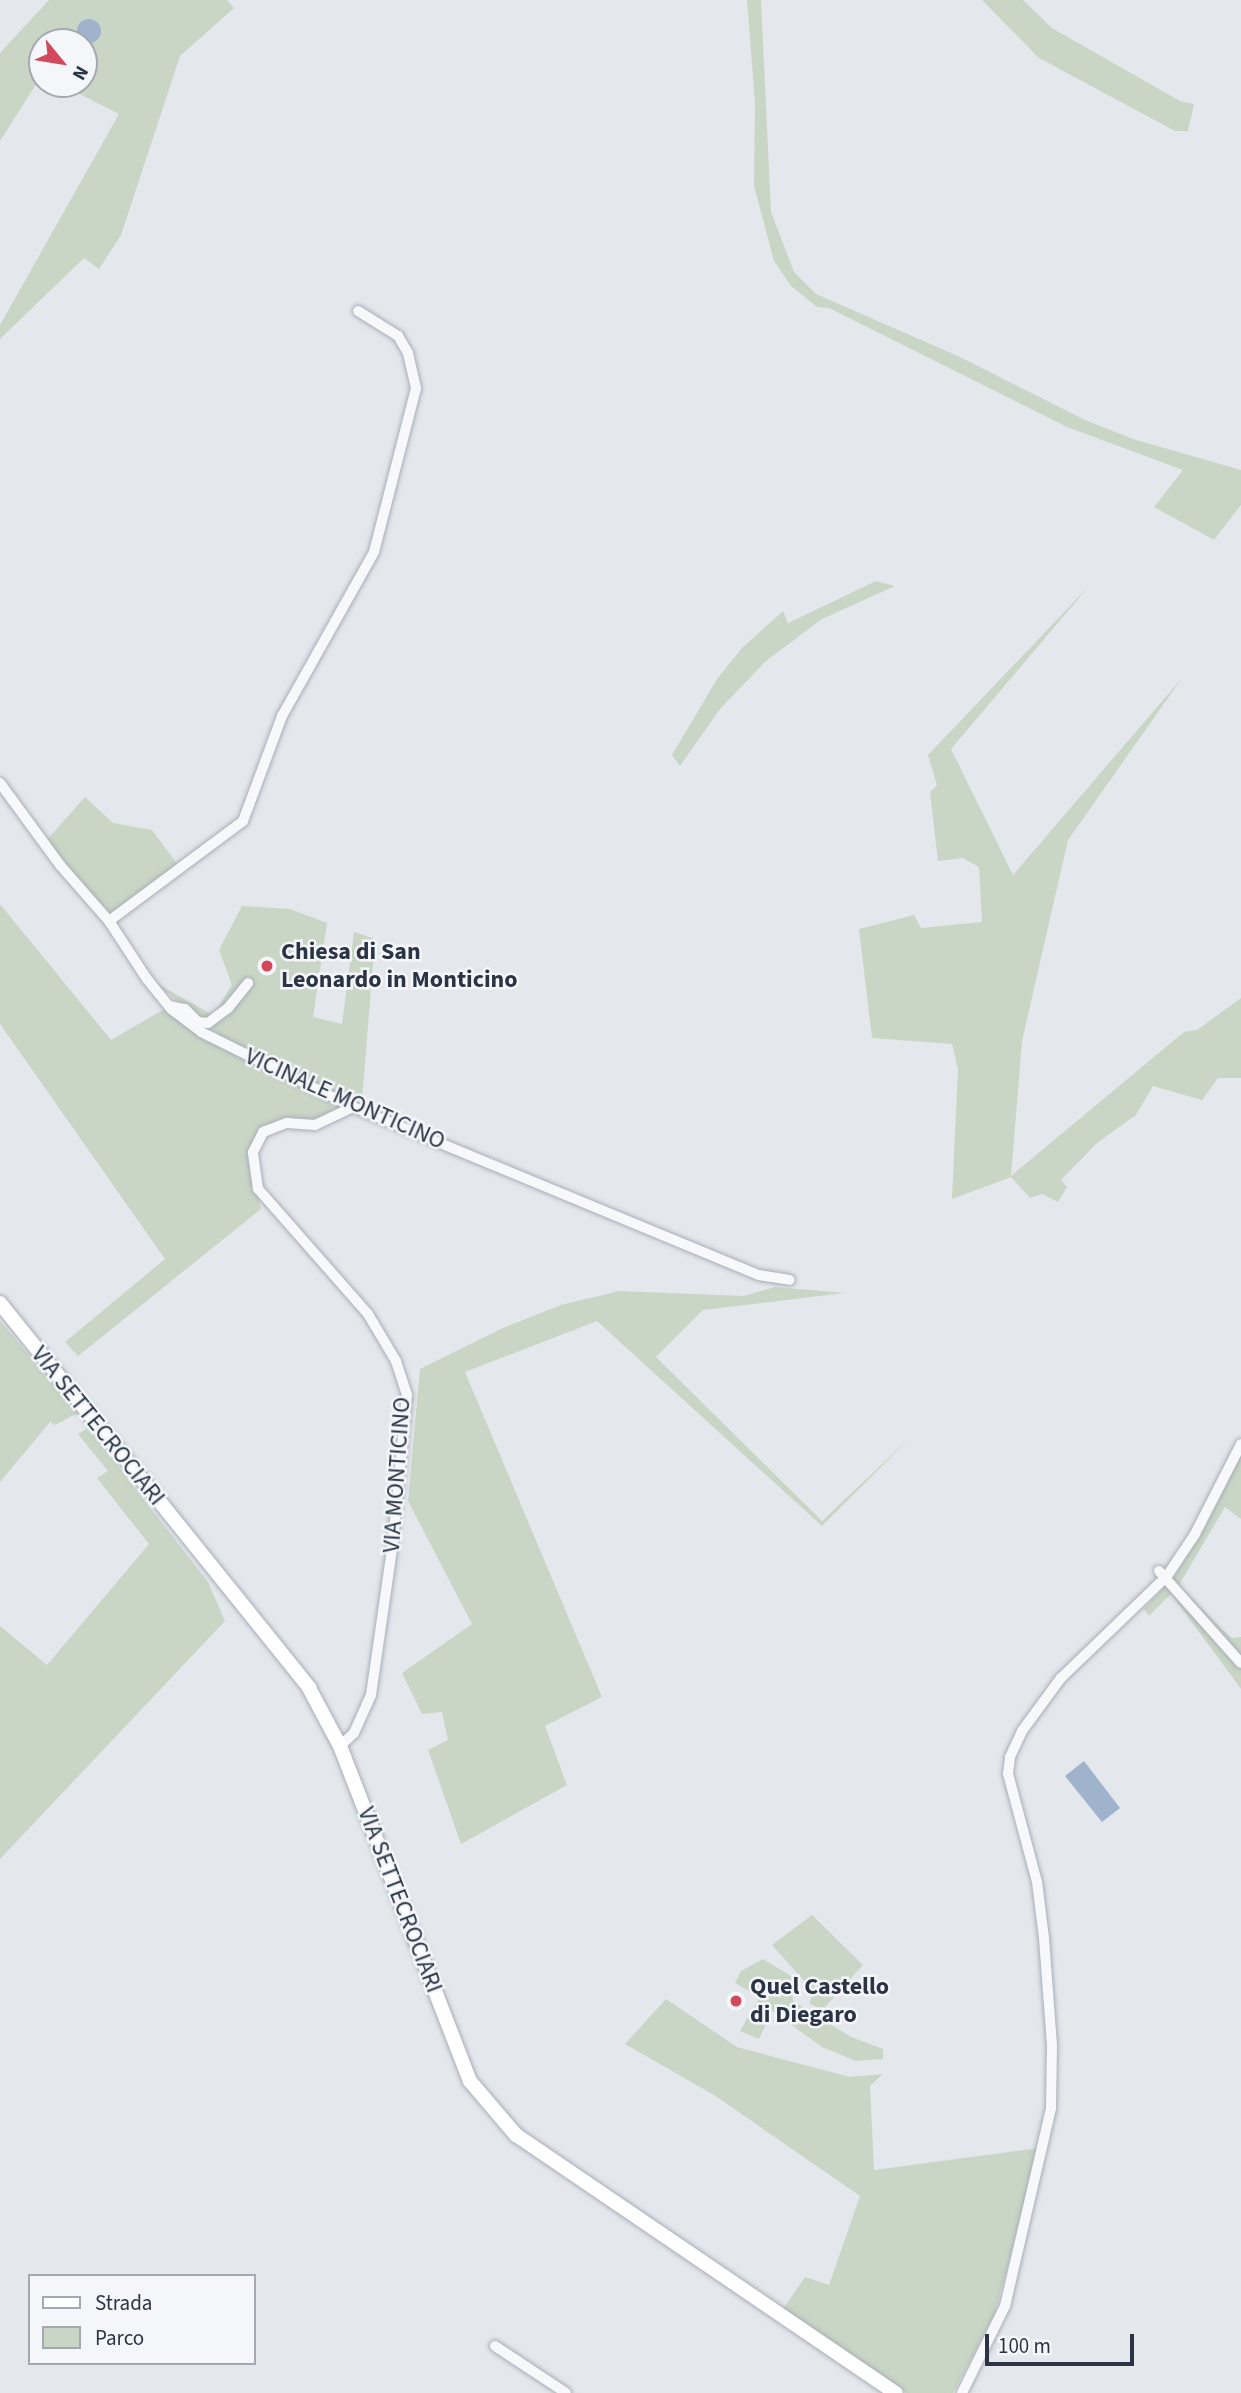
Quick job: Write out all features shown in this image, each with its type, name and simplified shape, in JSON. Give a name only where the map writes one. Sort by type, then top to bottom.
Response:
[{"type":"main road","name":"VIA SETTECROCIARI","points":[[0,1303],[309,1688],[340,1746],[470,2081],[516,2135],[897,2393]]},
{"type":"street","points":[[109,921],[243,821],[255,799],[282,716],[374,552],[416,388],[408,353],[398,336],[358,311]]},
{"type":"street","name":"VICINALE MONTICINO","points":[[0,783],[60,864],[109,921],[169,1006],[201,1032],[353,1107],[760,1275],[790,1280]]},
{"type":"street","points":[[169,1006],[185,1009],[198,1022],[208,1023],[248,983]]},
{"type":"street","name":"VIA MONTICINO","points":[[340,1746],[354,1733],[371,1695],[393,1542],[407,1395],[396,1362],[368,1314],[258,1189],[253,1152],[263,1132],[287,1123],[315,1125],[353,1107]]},
{"type":"street","points":[[962,2393],[1005,2306],[1051,2108],[1052,2045],[1044,1938],[1037,1882],[1008,1774],[1010,1757],[1022,1731],[1061,1678],[1163,1574],[1195,1534],[1241,1444]]},
{"type":"street","points":[[1163,1574],[1240,1659]]},
{"type":"street","points":[[495,2346],[566,2393]]},
{"type":"green space","points":[[49,0],[227,0],[234,8],[180,56],[121,235],[99,269],[84,258],[0,339],[0,325],[119,114],[88,98],[98,98],[98,28],[28,28],[28,97],[0,141],[0,53]]},
{"type":"green space","points":[[747,0],[761,0],[771,212],[794,272],[816,294],[960,357],[1085,420],[1133,439],[1241,470],[1241,505],[1214,540],[1154,507],[1183,470],[1067,427],[829,308],[817,307],[791,286],[774,261],[754,186],[755,103]]},
{"type":"green space","points":[[982,0],[1023,0],[1052,28],[1180,101],[1194,104],[1188,131],[1175,131],[1039,58]]},
{"type":"green space","points":[[876,581],[895,586],[822,619],[766,661],[720,709],[680,766],[672,755],[717,679],[742,648],[783,611],[788,623]]},
{"type":"green space","points":[[1090,585],[951,749],[1013,875],[1182,678],[1068,840],[1022,1041],[1011,1176],[1184,1032],[1197,1030],[1241,998],[1241,1078],[1218,1078],[1202,1100],[1153,1086],[1136,1115],[1097,1143],[1061,1180],[1067,1187],[1058,1202],[1042,1194],[1030,1198],[1011,1177],[952,1199],[958,1069],[952,1044],[872,1038],[859,929],[914,915],[921,928],[982,922],[979,867],[963,858],[938,861],[930,792],[937,785],[928,755]]},
{"type":"green space","points":[[85,797],[113,823],[152,830],[178,865],[111,923],[45,842]]},
{"type":"green space","points":[[0,904],[111,1040],[166,1008],[234,1055],[345,1106],[316,1120],[262,1126],[248,1151],[261,1209],[78,1356],[65,1342],[165,1259],[0,1024]]},
{"type":"green space","points":[[242,906],[290,909],[327,923],[313,1017],[342,1024],[354,932],[375,939],[362,1100],[333,1093],[219,1035],[154,982],[213,1015],[232,985],[219,950]]},
{"type":"green space","points":[[775,1287],[844,1293],[703,1310],[656,1357],[822,1521],[912,1436],[822,1526],[597,1321],[465,1372],[602,1697],[545,1726],[567,1785],[461,1844],[428,1750],[448,1740],[442,1712],[422,1714],[402,1673],[472,1624],[408,1501],[420,1369],[503,1328],[561,1305],[619,1291],[744,1296]]},
{"type":"green space","points":[[0,1321],[78,1413],[55,1425],[50,1422],[0,1482]]},
{"type":"green space","points":[[88,1428],[208,1582],[225,1621],[0,1859],[0,1626],[47,1665],[149,1544],[97,1478],[108,1471],[78,1434]]},
{"type":"green space","points":[[1241,1454],[1241,1519],[1225,1507],[1179,1585],[1231,1638],[1241,1637],[1241,1689],[1171,1594],[1149,1616],[1144,1609],[1177,1573]]},
{"type":"green space","points":[[812,1915],[863,1965],[822,2010],[809,2003],[814,1992],[772,1945]]},
{"type":"green space","points":[[763,1959],[791,1976],[793,2001],[851,2037],[883,2049],[883,2059],[856,2061],[822,2047],[772,2011],[759,2039],[740,2031],[760,1997],[735,1983],[741,1971]]},
{"type":"green space","points":[[666,1999],[737,2047],[850,2077],[883,2074],[870,2086],[874,2170],[1039,2148],[995,2313],[953,2393],[906,2393],[783,2309],[805,2277],[829,2285],[860,2196],[714,2095],[625,2044]]},
{"type":"water","points":[[89,19],[100,26],[98,38],[98,28],[78,28],[84,20]]},
{"type":"water","points":[[1084,1761],[1120,1808],[1102,1822],[1065,1776]]},
{"type":"place","name":"Chiesa di San Leonardo in Monticino","points":[[267,966]]},
{"type":"place","name":"Quel Castello di Diegaro","points":[[736,2001]]}]
